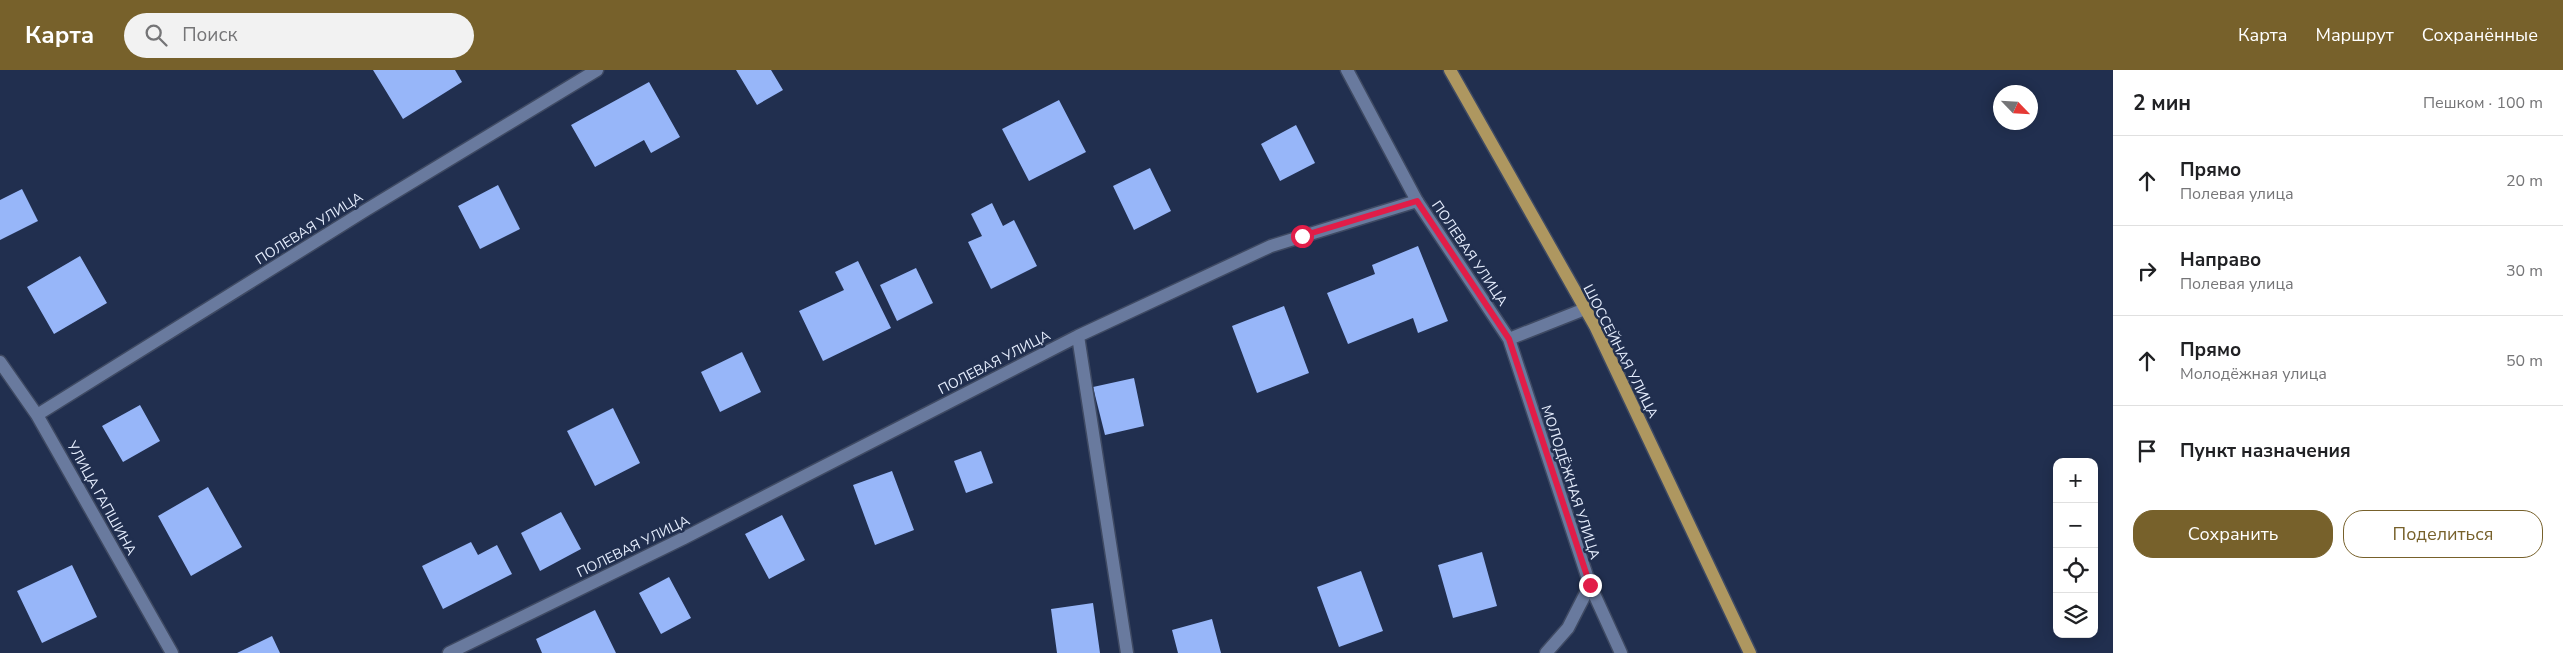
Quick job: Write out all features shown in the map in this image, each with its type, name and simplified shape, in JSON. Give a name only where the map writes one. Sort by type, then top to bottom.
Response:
[{"type":"main road","name":"ШОССЕЙНАЯ УЛИЦА","points":[[1450,70],[1585,309],[1750,653]]},
{"type":"street","name":"ПОЛЕВАЯ УЛИЦА","points":[[37,415],[366,210],[597,70]]},
{"type":"street","points":[[1348,70],[1417,201]]},
{"type":"street","name":"ПОЛЕВАЯ УЛИЦА","points":[[449,653],[684,538],[1078,336],[1271,246],[1417,201],[1509,339]]},
{"type":"street","points":[[1509,339],[1585,309]]},
{"type":"street","points":[[1078,336],[1127,653]]},
{"type":"street","name":"МОЛОДЁЖНАЯ УЛИЦА","points":[[1509,339],[1590,585],[1621,653]]},
{"type":"street","name":"УЛИЦА ГАПШИНА","points":[[0,362],[37,415],[172,653]]},
{"type":"street","points":[[1546,653],[1568,628],[1590,585]]},
{"type":"building","points":[[373,70],[455,70],[462,82],[403,119]]},
{"type":"building","points":[[736,70],[771,70],[783,90],[757,105]]},
{"type":"building","points":[[649,82],[680,137],[651,153],[644,140],[595,167],[571,125]]},
{"type":"building","points":[[1059,100],[1086,152],[1029,181],[1002,129]]},
{"type":"building","points":[[1296,125],[1315,163],[1280,181],[1261,144]]},
{"type":"building","points":[[1150,168],[1171,211],[1134,230],[1113,186]]},
{"type":"building","points":[[498,185],[520,229],[480,249],[458,206]]},
{"type":"building","points":[[22,189],[38,221],[0,240],[0,200]]},
{"type":"building","points":[[992,203],[1003,226],[1014,220],[1037,266],[991,289],[968,242],[982,236],[971,214]]},
{"type":"building","points":[[1418,246],[1448,321],[1418,333],[1413,318],[1348,344],[1327,293],[1375,274],[1372,265]]},
{"type":"building","points":[[80,256],[107,303],[54,334],[27,287]]},
{"type":"building","points":[[858,261],[891,328],[823,361],[799,311],[844,290],[835,272]]},
{"type":"building","points":[[916,268],[933,303],[897,321],[880,285]]},
{"type":"building","points":[[1284,306],[1309,373],[1257,393],[1232,326]]},
{"type":"building","points":[[742,352],[761,392],[720,412],[701,372]]},
{"type":"building","points":[[1134,378],[1144,426],[1105,435],[1093,387]]},
{"type":"building","points":[[140,405],[160,441],[123,462],[102,426]]},
{"type":"building","points":[[613,408],[640,463],[595,486],[567,431]]},
{"type":"building","points":[[981,451],[993,483],[966,493],[954,461]]},
{"type":"building","points":[[892,471],[914,530],[875,545],[853,485]]},
{"type":"building","points":[[208,487],[242,547],[191,576],[158,516]]},
{"type":"building","points":[[561,512],[581,549],[540,571],[521,533]]},
{"type":"building","points":[[782,515],[805,560],[769,579],[745,534]]},
{"type":"building","points":[[471,542],[478,555],[497,545],[512,574],[443,609],[422,566]]},
{"type":"building","points":[[1482,552],[1497,606],[1453,618],[1438,565]]},
{"type":"building","points":[[72,565],[97,617],[42,643],[17,591]]},
{"type":"building","points":[[1361,571],[1383,631],[1339,647],[1317,587]]},
{"type":"building","points":[[669,577],[691,618],[661,634],[639,593]]},
{"type":"building","points":[[1093,603],[1100,653],[1057,653],[1051,609]]},
{"type":"building","points":[[595,610],[616,653],[542,653],[536,639]]},
{"type":"building","points":[[1212,619],[1221,653],[1178,653],[1172,630]]},
{"type":"building","points":[[272,636],[280,653],[237,653]]},
{"type":"route","points":[[1302,236],[1417,201],[1509,339],[1590,585]]}]
